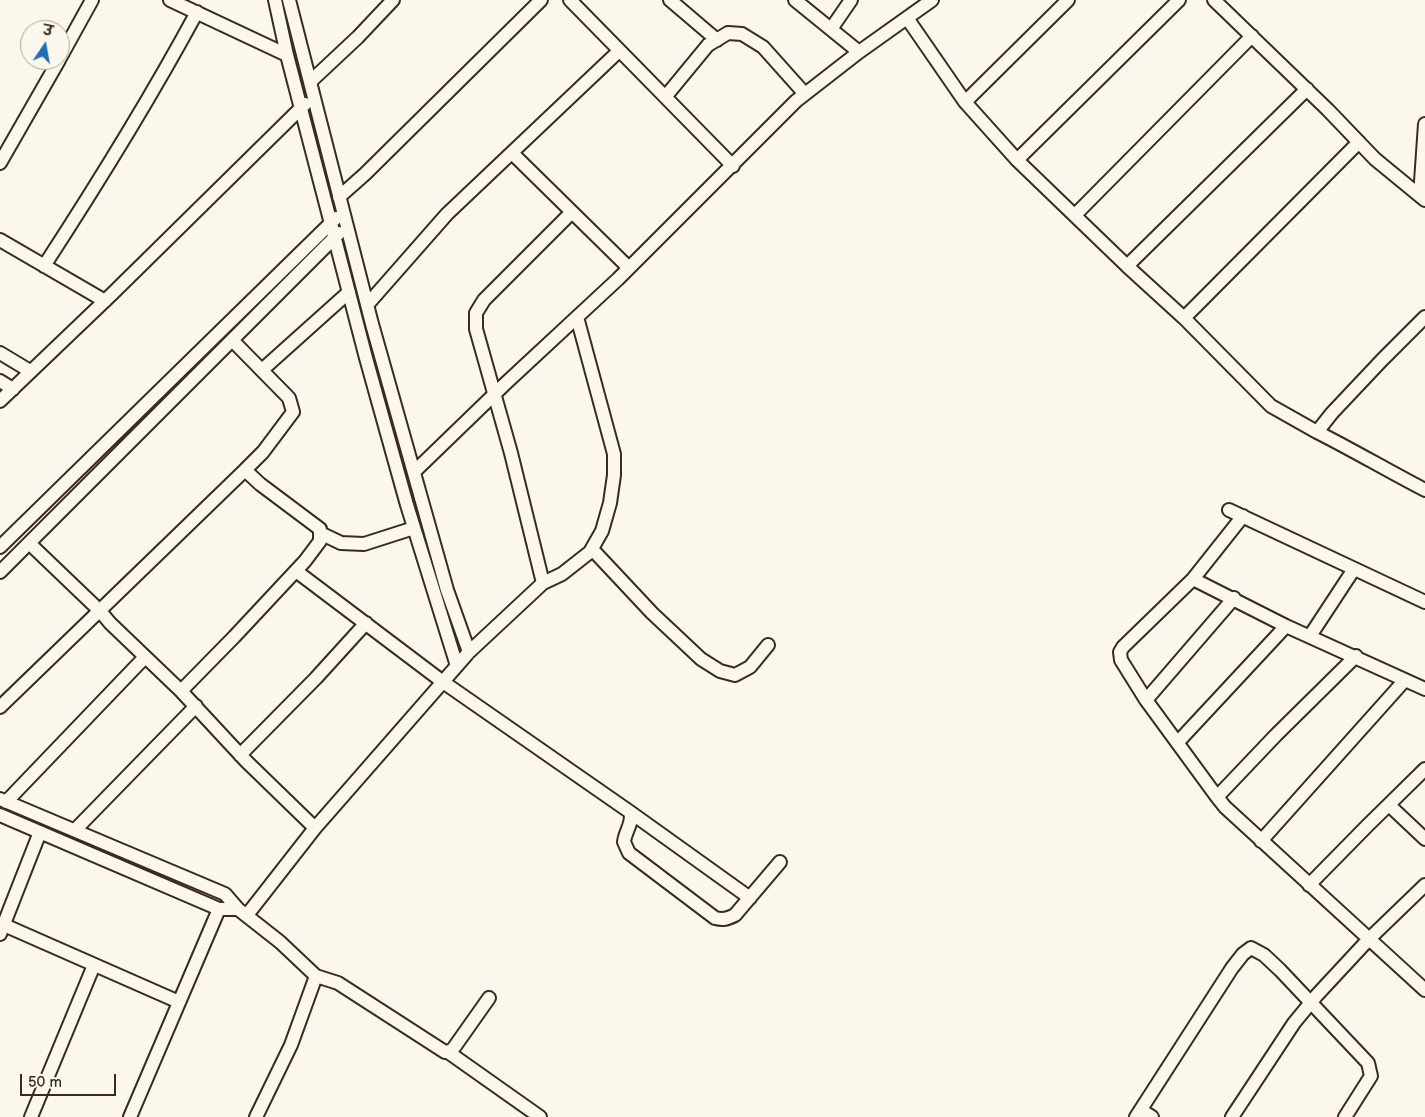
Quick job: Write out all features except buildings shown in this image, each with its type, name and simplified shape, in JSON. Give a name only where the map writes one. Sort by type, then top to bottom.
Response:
[{"type":"street","points":[[70,39],[92,0]]},
{"type":"street","points":[[170,0],[193,7],[286,54]]},
{"type":"street","points":[[275,0],[286,54],[334,238],[414,528],[457,666]]},
{"type":"street","points":[[289,0],[367,305],[447,590],[469,652]]},
{"type":"street","points":[[311,81],[358,37],[393,0]]},
{"type":"street","points":[[339,197],[365,174],[541,0]]},
{"type":"street","points":[[570,0],[733,166]]},
{"type":"street","points":[[670,0],[717,40]]},
{"type":"street","points":[[795,0],[859,52]]},
{"type":"street","points":[[831,29],[852,0]]},
{"type":"street","points":[[414,472],[494,394],[629,268],[796,102],[859,52],[932,0]]},
{"type":"street","points":[[966,102],[1068,0]]},
{"type":"street","points":[[1017,160],[1179,0]]},
{"type":"street","points":[[1214,0],[1375,159],[1423,198]]},
{"type":"street","points":[[44,266],[115,156],[162,77],[193,7]]},
{"type":"street","points":[[907,18],[966,102],[1017,160],[1184,318],[1271,406],[1380,467],[1425,489]]},
{"type":"street","points":[[666,96],[708,45],[728,33],[742,34],[763,47],[805,94]]},
{"type":"street","points":[[1074,215],[1252,36]]},
{"type":"street","points":[[367,305],[447,214],[619,51]]},
{"type":"street","points":[[0,164],[53,70]]},
{"type":"street","points":[[1127,266],[1306,89]]},
{"type":"street","points":[[0,401],[314,96]]},
{"type":"street","points":[[1423,198],[1425,124]]},
{"type":"street","points":[[1184,318],[1359,142]]},
{"type":"street","points":[[512,153],[629,268]]},
{"type":"street","points":[[0,547],[343,211]]},
{"type":"street","points":[[543,583],[511,453],[476,329],[476,313],[484,300],[572,212]]},
{"type":"street","points":[[0,572],[346,226]]},
{"type":"street","points":[[0,240],[105,301]]},
{"type":"street","points":[[262,370],[349,292]]},
{"type":"street","points":[[243,912],[469,652],[543,583],[562,574],[592,549],[602,531],[610,503],[614,474],[614,454],[577,317]]},
{"type":"street","points":[[1317,432],[1350,393],[1425,317]]},
{"type":"street","points":[[0,707],[245,470],[262,452],[293,412],[289,398],[232,340]]},
{"type":"street","points":[[0,353],[30,371]]},
{"type":"street","points":[[0,380],[13,389]]},
{"type":"street","points":[[181,690],[296,571],[320,541],[320,529],[260,484],[245,470]]},
{"type":"street","points":[[1230,510],[1425,602]]},
{"type":"street","points":[[1243,516],[1193,579],[1123,648],[1120,652],[1121,660],[1146,700],[1225,807],[1425,990]]},
{"type":"street","points":[[320,534],[342,543],[364,544],[414,528]]},
{"type":"street","points":[[29,543],[181,690],[240,755],[315,828]]},
{"type":"street","points":[[592,549],[652,613],[701,659],[720,671],[735,675],[750,667],[768,645]]},
{"type":"street","points":[[1310,636],[1354,568]]},
{"type":"street","points":[[296,571],[444,682],[750,898]]},
{"type":"street","points":[[1193,579],[1234,598],[1286,626],[1356,656],[1425,689]]},
{"type":"street","points":[[1146,700],[1234,598]]},
{"type":"street","points":[[240,755],[316,678],[366,623]]},
{"type":"street","points":[[1178,742],[1286,626]]},
{"type":"street","points":[[1217,797],[1276,735],[1356,656]]},
{"type":"street","points":[[145,657],[3,800],[225,894],[316,976],[338,983],[445,1052],[448,1052],[540,1117]]},
{"type":"street","points":[[1261,841],[1405,680]]},
{"type":"street","points":[[75,830],[196,706]]},
{"type":"street","points":[[1309,885],[1425,769]]},
{"type":"street","points":[[1388,804],[1425,839]]},
{"type":"street","points":[[630,812],[632,816],[631,822],[624,842],[629,853],[714,918],[722,920],[735,915],[780,862]]},
{"type":"street","points":[[0,815],[219,909],[243,912]]},
{"type":"street","points":[[40,832],[2,930],[94,965],[179,1002]]},
{"type":"street","points":[[1232,1117],[1310,1002],[1369,939],[1425,885]]},
{"type":"street","points":[[130,1117],[219,909]]},
{"type":"street","points":[[1143,1115],[1232,968],[1243,954],[1251,948],[1264,955],[1368,1063],[1371,1076],[1345,1117]]},
{"type":"street","points":[[30,1117],[94,965]]},
{"type":"street","points":[[256,1117],[291,1045],[316,976]]},
{"type":"street","points":[[448,1052],[453,1049],[489,998]]}]
